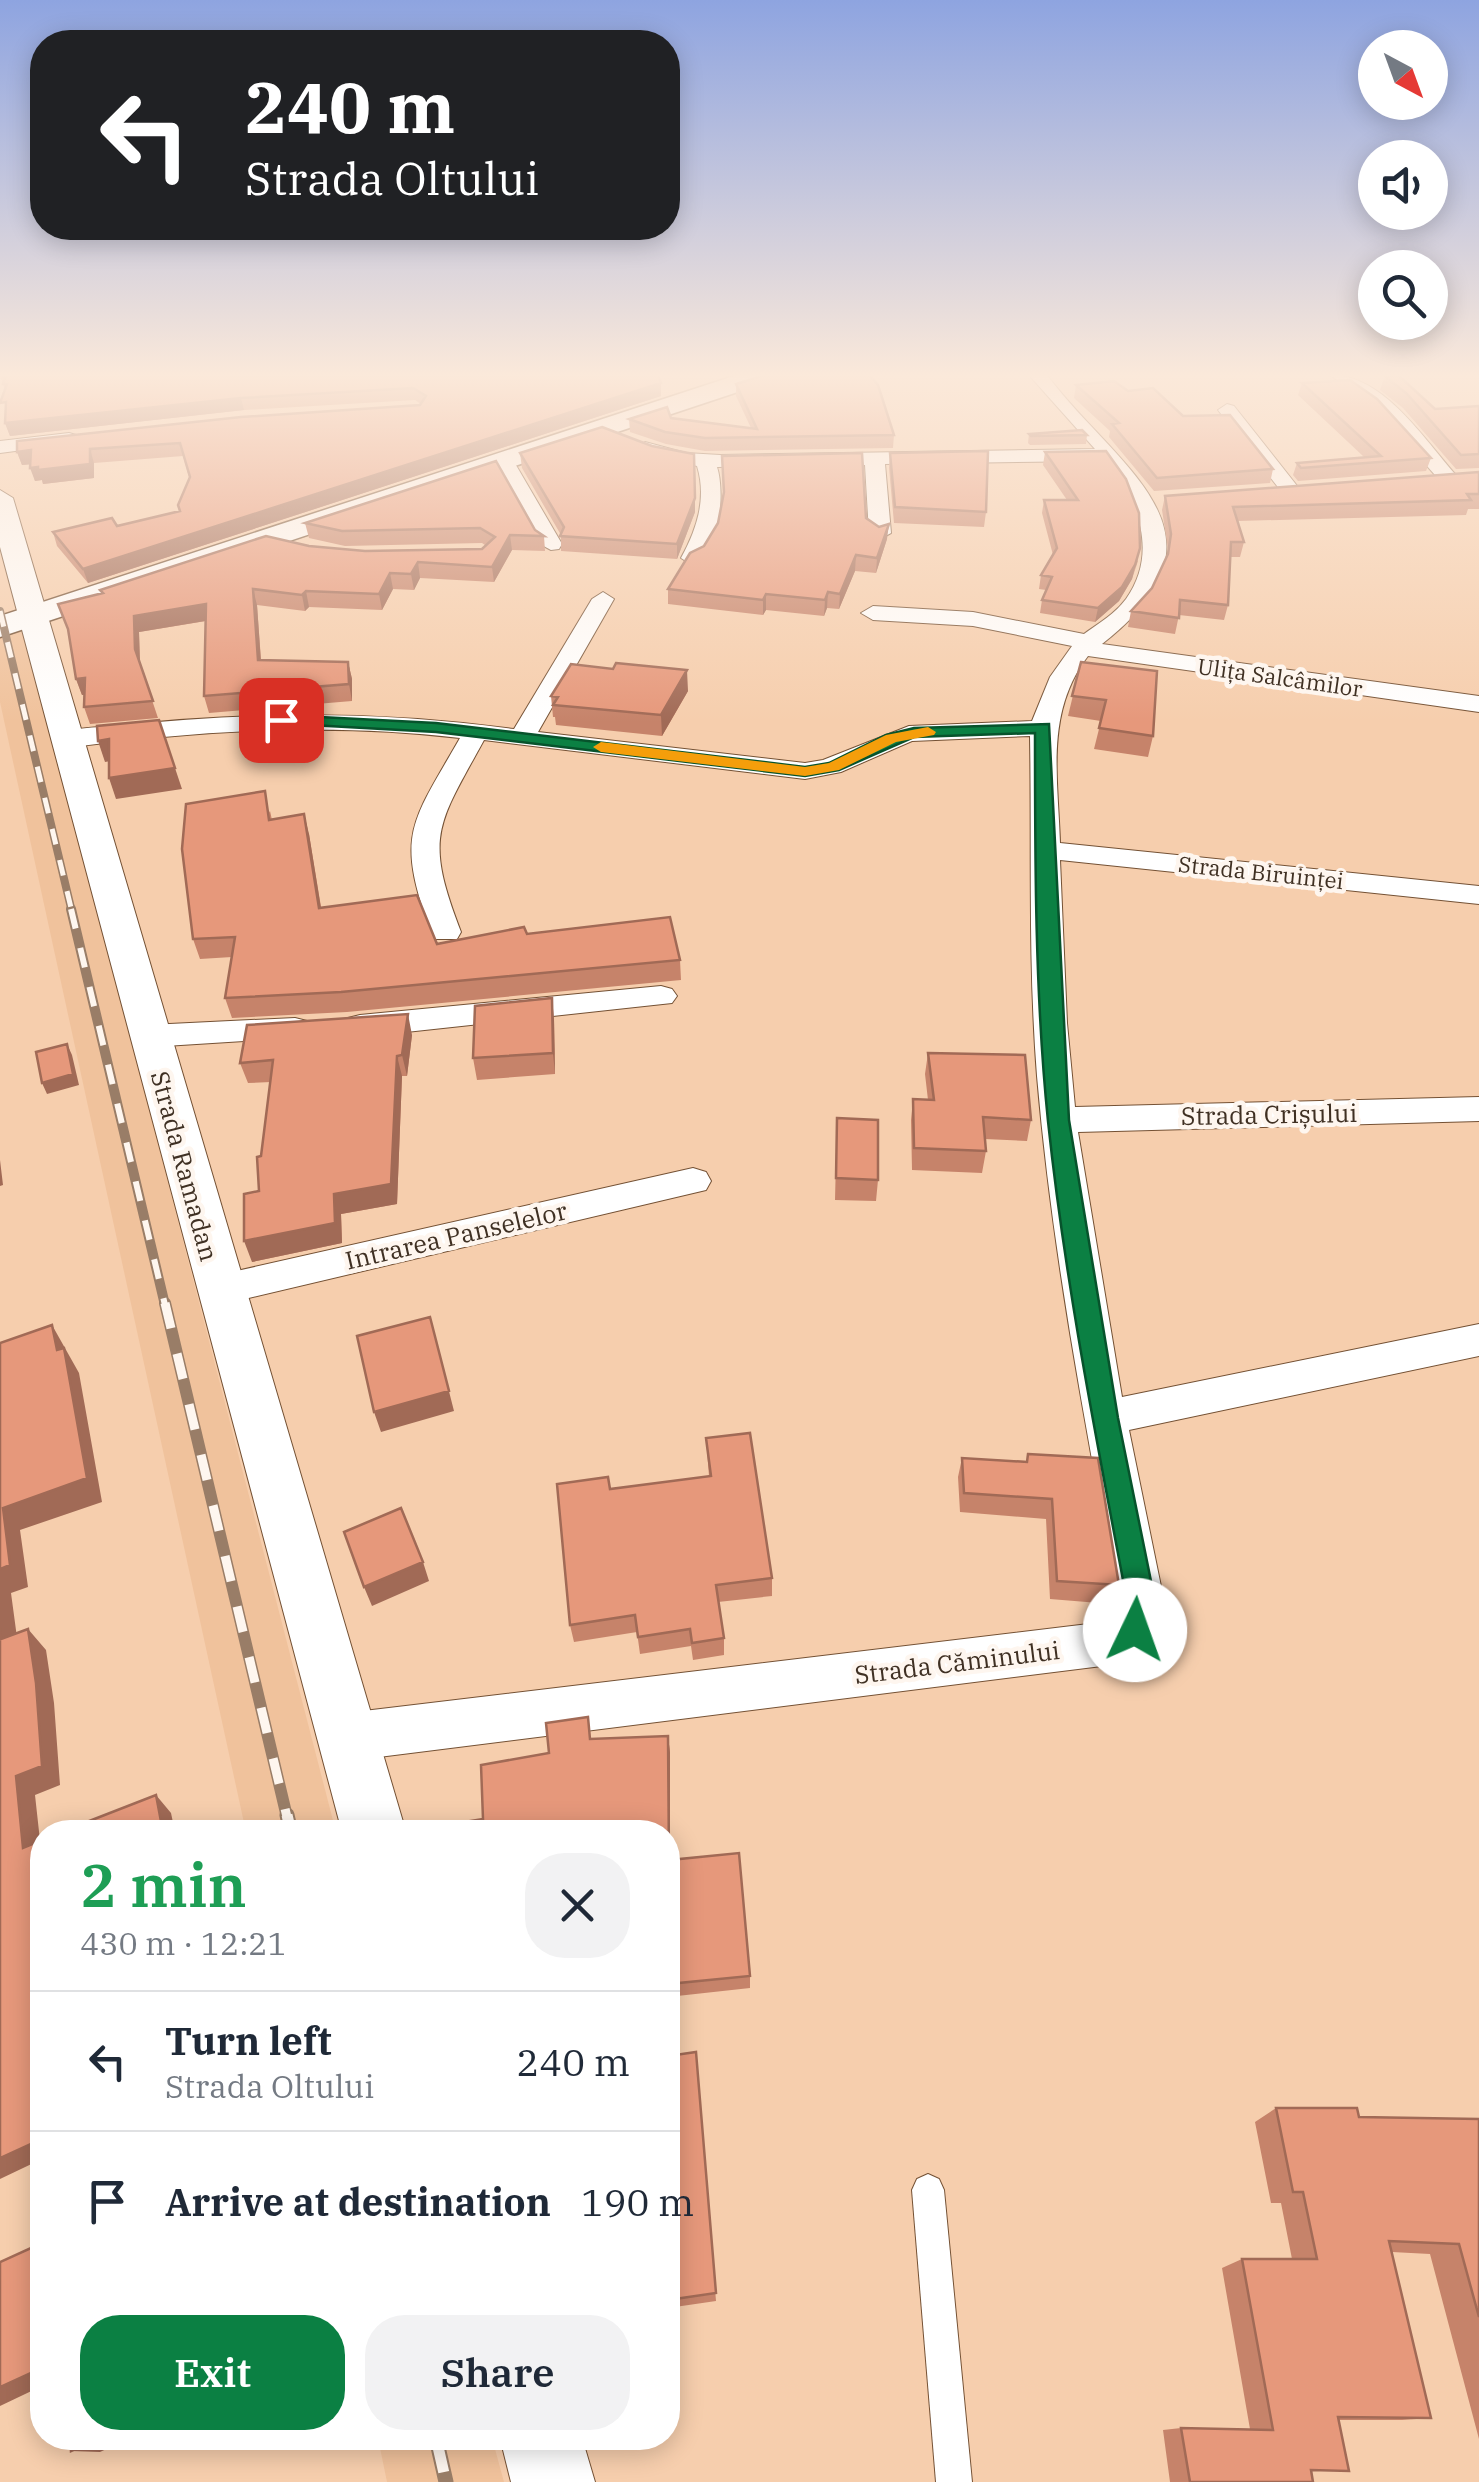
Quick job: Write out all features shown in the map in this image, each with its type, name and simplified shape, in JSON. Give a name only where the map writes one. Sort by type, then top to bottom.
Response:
[{"type":"main road","points":[[16,621],[410,491]]},
{"type":"street","points":[[521,491],[551,544]]},
{"type":"street","points":[[692,558],[710,520],[711,491]]},
{"type":"street","points":[[877,491],[880,533]]},
{"type":"street","points":[[65,740],[200,724],[281,720],[397,724],[805,772],[833,767],[892,738],[914,733],[1043,727],[1046,712],[1085,645],[1124,615],[1145,584],[1152,554],[1154,501],[1144,491]]},
{"type":"street","name":"Strada Ramadan","points":[[0,498],[16,621],[65,740],[371,1820]]},
{"type":"street","points":[[265,539],[302,553]]},
{"type":"street","points":[[522,737],[603,599]]},
{"type":"street","name":"Ulița Salcâmilor","points":[[873,612],[973,618],[1085,645],[1479,704]]},
{"type":"street","name":"Strada Căminului","points":[[347,1737],[1110,1643],[1135,1630],[1141,1601],[1105,1418],[1059,1120],[1044,850],[1043,727]]},
{"type":"street","points":[[446,932],[427,879],[423,852],[436,807],[476,732]]},
{"type":"street","name":"Strada Biruinței","points":[[1044,850],[1479,895]]},
{"type":"street","points":[[149,1036],[347,1027],[661,996]]},
{"type":"street","name":"Strada Crișului","points":[[1059,1120],[1479,1109]]},
{"type":"street","name":"Intrarea Panselelor","points":[[219,1290],[693,1180]]},
{"type":"street","points":[[1105,1418],[1479,1340]]},
{"type":"street","points":[[544,2450],[553,2482]]},
{"type":"lane","points":[[928,2190],[954,2482]]},
{"type":"shaded area","points":[[25,630],[333,1820],[243,1820],[0,702],[0,637]]},
{"type":"shaded area","points":[[380,2450],[495,2450],[504,2482],[387,2482]]},
{"type":"building","points":[[184,491],[326,491],[83,569],[53,532],[112,518],[117,526],[180,511],[178,505]]},
{"type":"building","points":[[404,491],[513,491],[535,530],[544,536],[510,535],[492,567],[418,562],[411,574],[390,573],[379,594],[306,591],[302,595],[253,589],[258,660],[348,662],[349,684],[204,696],[206,604],[134,616],[135,649],[153,701],[84,707],[85,678],[76,679],[68,629],[58,604],[103,593],[100,590],[266,536],[309,546],[365,551],[482,549],[495,537],[480,528],[342,531],[305,523]]},
{"type":"building","points":[[542,491],[695,491],[677,544],[560,536],[564,527]]},
{"type":"building","points":[[864,491],[866,518],[879,527],[889,524],[877,558],[856,555],[840,594],[828,592],[825,600],[766,594],[763,600],[668,589],[690,553],[704,546],[718,523],[724,492]]},
{"type":"building","points":[[894,491],[987,491],[986,512],[895,507]]},
{"type":"building","points":[[1072,491],[1131,491],[1139,513],[1140,548],[1135,565],[1122,587],[1098,608],[1042,600],[1052,577],[1041,575],[1057,548],[1044,500],[1078,500]]},
{"type":"building","points":[[1233,491],[1479,491],[1479,494],[1467,494],[1471,500],[1233,507],[1244,542],[1231,542],[1228,605],[1180,600],[1179,618],[1131,611],[1152,588],[1168,554],[1171,534],[1165,496]]},
{"type":"building","points":[[1081,662],[1157,671],[1153,736],[1099,728],[1106,700],[1072,696]]},
{"type":"building","points":[[616,663],[687,670],[661,715],[553,705],[558,697],[551,696],[571,664],[613,669]]},
{"type":"building","points":[[159,720],[175,768],[109,778],[109,739],[98,741],[97,726]]},
{"type":"building","points":[[265,791],[269,820],[304,814],[319,908],[417,895],[437,944],[524,927],[527,934],[670,917],[680,960],[341,992],[225,998],[235,937],[193,939],[182,849],[186,804]]},
{"type":"building","points":[[552,998],[553,1053],[473,1058],[475,1006]]},
{"type":"building","points":[[408,1014],[402,1055],[397,1056],[391,1184],[334,1194],[335,1223],[244,1241],[244,1194],[259,1191],[257,1157],[261,1156],[273,1060],[240,1063],[247,1025]]},
{"type":"building","points":[[67,1044],[73,1074],[42,1083],[36,1052]]},
{"type":"building","points":[[928,1053],[1025,1055],[1031,1120],[983,1117],[986,1151],[914,1148],[913,1099],[934,1100]]},
{"type":"building","points":[[837,1118],[878,1120],[878,1180],[836,1178]]},
{"type":"building","points":[[430,1317],[449,1391],[374,1412],[357,1336]]},
{"type":"building","points":[[52,1325],[57,1350],[64,1348],[87,1478],[3,1508],[10,1565],[0,1569],[0,1343]]},
{"type":"building","points":[[750,1433],[772,1578],[716,1585],[724,1638],[692,1643],[690,1629],[638,1637],[635,1615],[570,1625],[557,1484],[608,1477],[610,1489],[711,1476],[706,1438]]},
{"type":"building","points":[[1028,1454],[1098,1458],[1119,1585],[1057,1581],[1052,1499],[964,1493],[962,1458],[1027,1462]]},
{"type":"building","points":[[401,1508],[423,1562],[364,1587],[344,1532]]},
{"type":"building","points":[[0,1628],[1,1639],[28,1629],[42,1766],[16,1776],[23,1848],[30,1845],[30,2144],[0,2158]]},
{"type":"building","points":[[588,1717],[590,1739],[668,1736],[669,1820],[477,1820],[483,1819],[481,1765],[549,1753],[546,1723]]},
{"type":"building","points":[[156,1795],[161,1820],[92,1820]]},
{"type":"building","points":[[739,1853],[750,1976],[680,1983],[680,1859]]},
{"type":"building","points":[[696,2052],[716,2293],[680,2298],[680,2054]]},
{"type":"building","points":[[1276,2108],[1357,2108],[1359,2117],[1479,2119],[1479,2317],[1459,2244],[1389,2241],[1431,2418],[1338,2417],[1349,2471],[1311,2470],[1313,2482],[1190,2482],[1181,2428],[1273,2430],[1242,2259],[1317,2259],[1303,2192],[1293,2192]]},
{"type":"building","points":[[30,2248],[30,2373],[0,2387],[0,2262]]},
{"type":"railway","points":[[0,611],[72,912]]},
{"type":"railway","points":[[71,909],[165,1305]]},
{"type":"railway","points":[[165,1303],[287,1817]]},
{"type":"railway","points":[[287,1815],[288,1820]]},
{"type":"railway","points":[[439,2450],[446,2482]]},
{"type":"slow traffic","points":[[601,747],[805,772],[833,767],[892,738],[928,732]]},
{"type":"route","points":[[281,720],[397,724],[805,772],[833,767],[892,738],[914,733],[1023,731],[1043,727],[1044,850],[1059,1120],[1105,1418],[1141,1601],[1135,1630]]}]
